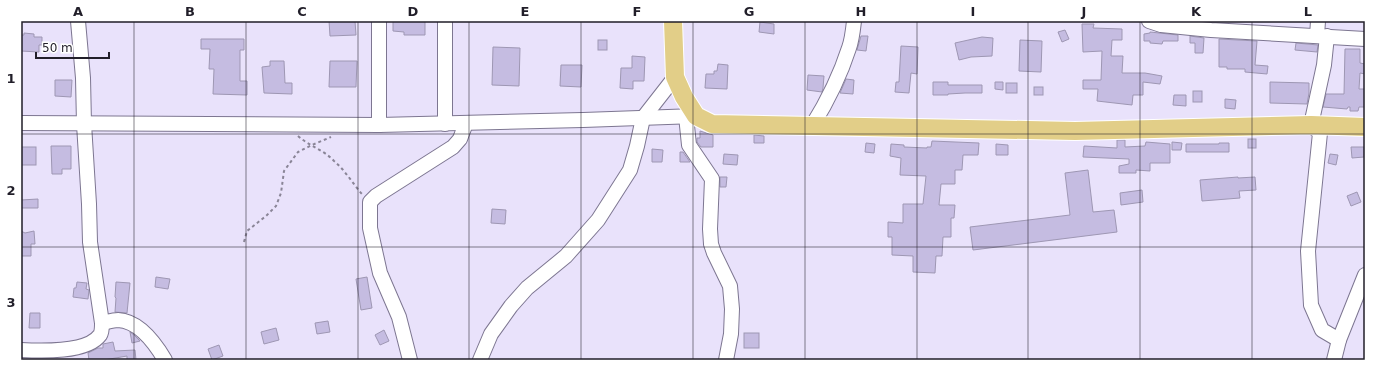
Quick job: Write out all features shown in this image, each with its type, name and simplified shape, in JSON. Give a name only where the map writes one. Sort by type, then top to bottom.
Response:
[{"type":"main road","points":[[673,21],[675,77],[691,116],[717,125],[1083,131],[1311,125],[1365,127]]},
{"type":"street","points":[[21,350],[46,356],[91,343],[100,336],[101,332],[102,323],[90,242],[83,78],[78,21]]},
{"type":"street","points":[[379,125],[380,21]]},
{"type":"street","points":[[445,21],[445,124]]},
{"type":"street","points":[[812,126],[826,104],[839,75],[850,47],[854,21]]},
{"type":"street","points":[[1149,21],[1161,25],[1211,30],[1365,39]]},
{"type":"street","points":[[1318,21],[1322,36],[1324,65],[1311,125],[1320,132],[1308,251],[1311,305],[1322,330],[1338,340]]},
{"type":"street","points":[[480,360],[491,334],[511,306],[527,288],[566,256],[598,220],[630,170],[643,118],[675,77]]},
{"type":"street","points":[[21,123],[379,125],[691,116],[689,145],[712,180],[710,229],[711,244],[730,286],[732,309],[731,334],[726,360]]},
{"type":"street","points":[[410,360],[399,316],[380,273],[370,228],[370,202],[376,196],[453,147],[460,138],[466,123]]},
{"type":"street","points":[[1334,360],[1338,340],[1365,275]]},
{"type":"street","points":[[102,323],[117,320],[138,327],[151,341],[164,360]]},
{"type":"path","points":[[285,125],[303,140],[319,148],[335,161],[352,184],[370,202]]},
{"type":"path","points":[[244,242],[247,232],[276,206],[281,193],[284,171],[298,152],[328,139],[351,125]]},
{"type":"building","points":[[329,21],[355,21],[356,35],[330,36]]},
{"type":"building","points":[[393,21],[425,21],[425,35],[404,35],[404,32],[393,31]]},
{"type":"building","points":[[760,22],[774,24],[774,34],[759,32]]},
{"type":"building","points":[[1082,24],[1094,24],[1093,28],[1122,29],[1122,40],[1112,40],[1111,56],[1123,56],[1122,73],[1145,73],[1162,76],[1160,84],[1143,82],[1143,95],[1133,95],[1132,105],[1097,101],[1098,89],[1083,89],[1083,80],[1101,80],[1102,51],[1083,52]]},
{"type":"building","points":[[1065,30],[1069,39],[1062,42],[1058,32]]},
{"type":"building","points":[[1150,32],[1178,35],[1178,41],[1163,41],[1162,44],[1144,41],[1144,34]]},
{"type":"building","points":[[24,33],[34,34],[34,37],[42,37],[42,45],[39,45],[39,52],[21,51],[21,35],[24,35]]},
{"type":"building","points":[[861,36],[868,36],[866,51],[857,50]]},
{"type":"building","points":[[1190,36],[1204,38],[1203,53],[1195,53],[1195,43],[1190,43]]},
{"type":"building","points":[[982,37],[993,38],[992,56],[971,57],[959,60],[955,43]]},
{"type":"building","points":[[201,39],[244,39],[244,50],[240,50],[240,81],[247,81],[247,95],[213,94],[214,69],[209,69],[210,49],[201,49]]},
{"type":"building","points":[[1219,39],[1257,41],[1255,65],[1268,66],[1267,74],[1245,72],[1245,69],[1227,69],[1227,67],[1219,67]]},
{"type":"building","points":[[598,40],[607,40],[607,50],[598,50]]},
{"type":"building","points":[[1020,40],[1042,41],[1041,72],[1019,71]]},
{"type":"building","points":[[1296,43],[1318,45],[1317,52],[1295,50]]},
{"type":"building","points":[[901,46],[918,47],[917,74],[911,73],[909,93],[895,92],[896,82],[899,82]]},
{"type":"building","points":[[493,47],[520,48],[519,86],[492,85]]},
{"type":"building","points":[[1345,49],[1360,49],[1360,63],[1365,64],[1365,74],[1360,73],[1359,89],[1365,89],[1365,107],[1359,107],[1358,111],[1350,111],[1350,107],[1347,109],[1323,107],[1326,94],[1344,94]]},
{"type":"building","points":[[632,56],[645,57],[644,81],[633,81],[633,89],[620,88],[621,68],[632,68]]},
{"type":"building","points":[[270,61],[284,61],[285,83],[292,83],[292,94],[264,93],[262,67],[270,66]]},
{"type":"building","points":[[330,61],[357,61],[356,87],[329,87]]},
{"type":"building","points":[[718,64],[728,65],[727,89],[705,88],[706,74],[714,74],[714,71],[717,71]]},
{"type":"building","points":[[561,65],[582,65],[581,87],[560,86]]},
{"type":"building","points":[[808,75],[824,76],[822,92],[807,90]]},
{"type":"building","points":[[846,79],[854,80],[853,94],[840,93]]},
{"type":"building","points":[[55,80],[72,80],[71,97],[55,96]]},
{"type":"building","points":[[933,82],[948,82],[948,85],[982,85],[982,93],[933,95]]},
{"type":"building","points":[[995,82],[1003,82],[1003,90],[995,89]]},
{"type":"building","points":[[1270,82],[1309,83],[1307,104],[1270,103]]},
{"type":"building","points":[[1006,83],[1017,83],[1017,93],[1006,93]]},
{"type":"building","points":[[1034,87],[1043,87],[1043,95],[1034,95]]},
{"type":"building","points":[[1193,91],[1202,91],[1202,102],[1193,102]]},
{"type":"building","points":[[1174,95],[1186,95],[1186,106],[1173,105]]},
{"type":"building","points":[[1225,99],[1236,100],[1235,109],[1225,108]]},
{"type":"building","points":[[700,131],[713,135],[713,147],[701,147],[697,142],[697,138],[700,138]]},
{"type":"building","points":[[754,135],[764,136],[764,143],[754,143]]},
{"type":"building","points":[[1248,139],[1256,139],[1256,148],[1248,148]]},
{"type":"building","points":[[1117,140],[1125,140],[1125,147],[1145,146],[1146,142],[1170,144],[1170,163],[1150,163],[1150,171],[1136,170],[1136,173],[1119,173],[1119,166],[1129,164],[1129,159],[1083,157],[1084,146],[1117,148]]},
{"type":"building","points":[[932,141],[979,143],[978,155],[963,155],[962,170],[955,170],[955,184],[941,184],[939,205],[955,205],[954,218],[951,218],[951,237],[943,237],[942,256],[936,256],[935,273],[913,272],[913,256],[892,255],[892,237],[888,237],[888,222],[903,223],[903,204],[923,204],[926,176],[900,175],[901,158],[890,156],[891,144],[904,145],[904,147],[927,148],[931,147]]},
{"type":"building","points":[[1172,142],[1182,143],[1181,150],[1172,150]]},
{"type":"building","points":[[866,143],[875,144],[874,153],[865,152]]},
{"type":"building","points":[[1229,143],[1229,152],[1186,152],[1186,144]]},
{"type":"building","points":[[996,144],[1008,145],[1008,155],[996,155]]},
{"type":"building","points":[[51,146],[71,146],[71,169],[62,169],[62,174],[52,174]]},
{"type":"building","points":[[21,147],[36,147],[36,165],[21,165]]},
{"type":"building","points":[[1351,147],[1364,147],[1364,157],[1352,158]]},
{"type":"building","points":[[652,149],[663,150],[662,162],[652,162]]},
{"type":"building","points":[[680,152],[683,152],[690,162],[680,162]]},
{"type":"building","points":[[724,154],[738,155],[737,165],[723,164]]},
{"type":"building","points":[[1330,154],[1338,155],[1336,165],[1328,163]]},
{"type":"building","points":[[1088,170],[1093,212],[1114,210],[1117,232],[973,250],[970,227],[1070,215],[1065,173]]},
{"type":"building","points":[[720,177],[727,177],[726,187],[720,187]]},
{"type":"building","points":[[1255,177],[1256,190],[1239,191],[1240,198],[1202,201],[1200,180]]},
{"type":"building","points":[[1142,190],[1143,202],[1121,205],[1120,193]]},
{"type":"building","points":[[1357,192],[1361,202],[1351,206],[1347,196]]},
{"type":"building","points":[[38,199],[38,208],[21,208],[21,200]]},
{"type":"building","points":[[492,209],[506,210],[505,224],[491,223]]},
{"type":"building","points":[[21,231],[25,233],[34,231],[35,244],[31,244],[31,256],[21,256]]},
{"type":"building","points":[[156,277],[170,279],[168,289],[155,287]]},
{"type":"building","points":[[367,277],[372,308],[361,310],[356,279]]},
{"type":"building","points":[[77,282],[87,283],[86,289],[89,290],[88,299],[73,297],[74,288],[76,288]]},
{"type":"building","points":[[116,282],[130,283],[127,313],[115,312]]},
{"type":"building","points":[[30,313],[40,313],[40,328],[29,328]]},
{"type":"building","points":[[328,321],[330,332],[317,334],[315,323]]},
{"type":"building","points":[[276,328],[279,340],[264,344],[261,332]]},
{"type":"building","points":[[384,330],[389,341],[380,345],[375,335]]},
{"type":"building","points":[[130,332],[134,335],[140,341],[132,343]]},
{"type":"building","points":[[744,333],[759,333],[759,348],[744,348]]},
{"type":"building","points":[[113,342],[115,351],[135,350],[136,360],[127,360],[127,356],[104,360],[89,360],[88,353],[98,348],[103,348],[103,344]]},
{"type":"building","points":[[219,345],[223,356],[212,360],[208,349]]}]
